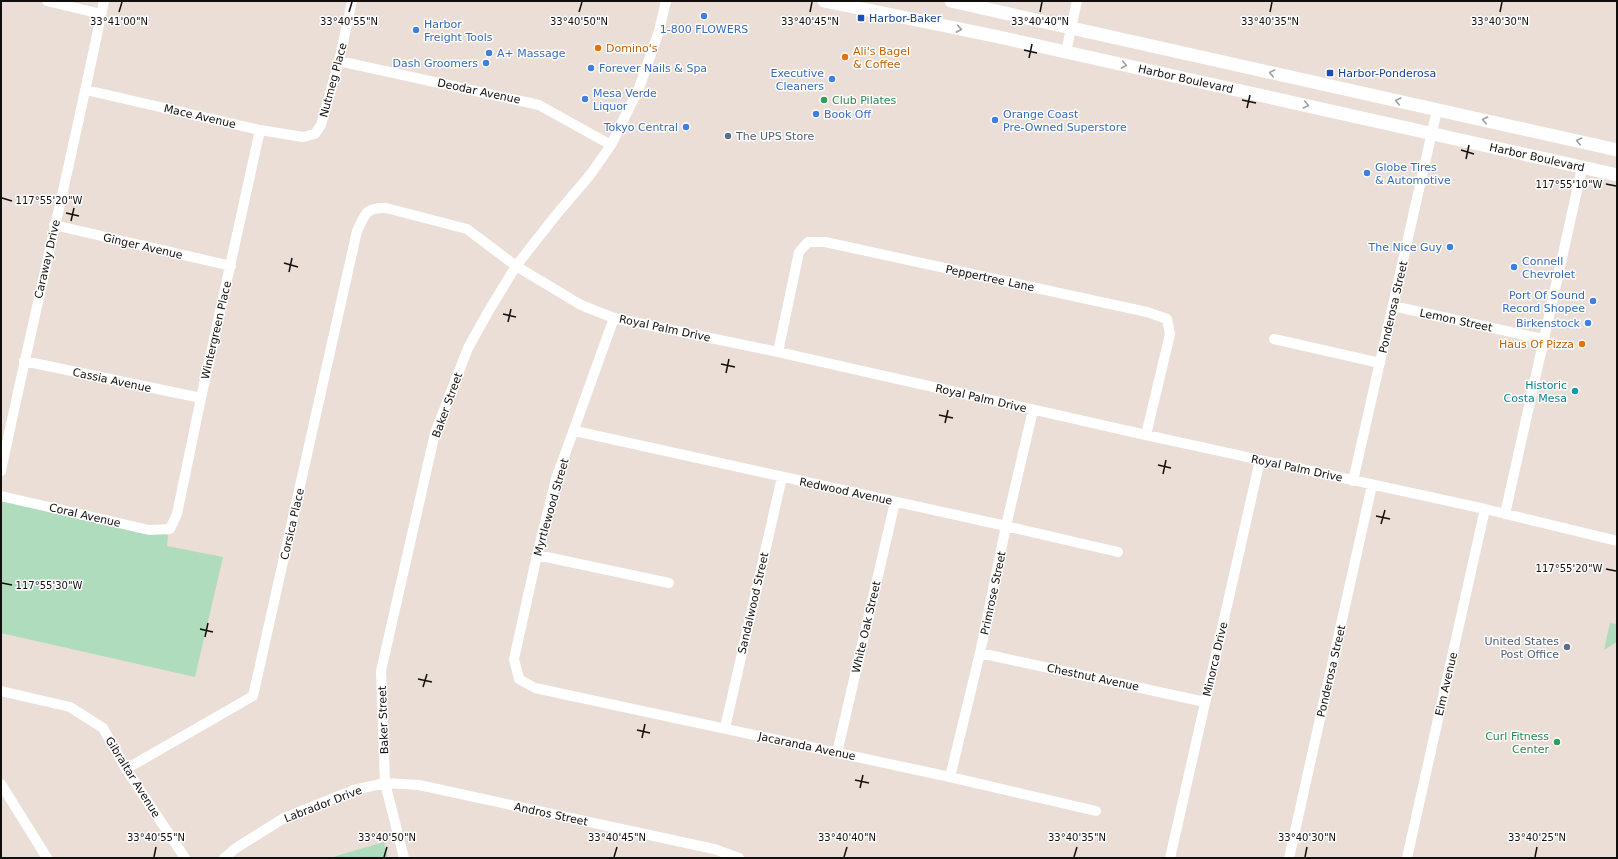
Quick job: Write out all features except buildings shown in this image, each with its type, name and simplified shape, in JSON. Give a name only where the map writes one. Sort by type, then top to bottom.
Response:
[{"type":"main road","name":"Harbor Boulevard","points":[[824,1],[1066,52],[1617,176]]},
{"type":"main road","points":[[951,1],[1617,150]]},
{"type":"street","points":[[47,1],[101,14]]},
{"type":"street","name":"Caraway Drive","points":[[1,471],[54,225],[86,90],[104,1]]},
{"type":"street","name":"Nutmeg Place","points":[[315,134],[321,125],[339,61],[352,1]]},
{"type":"street","name":"Baker Street","points":[[404,858],[385,783],[381,671],[435,433],[468,348],[516,266],[590,175],[611,145],[638,88],[659,31],[666,1]]},
{"type":"street","points":[[1066,52],[1077,1]]},
{"type":"street","name":"Deodar Avenue","points":[[339,61],[539,105],[611,145]]},
{"type":"street","name":"Mace Avenue","points":[[86,90],[260,130],[303,137],[315,134]]},
{"type":"street","name":"Ponderosa Street","points":[[1353,481],[1436,110]]},
{"type":"street","name":"Wintergreen Place","points":[[170,529],[177,514],[200,398],[231,266],[260,130]]},
{"type":"street","points":[[1505,514],[1582,168]]},
{"type":"street","name":"Royal Palm Drive","points":[[367,211],[376,207],[386,208],[467,229],[516,266],[581,305],[614,318],[778,352],[1033,410],[1485,509],[1617,541]]},
{"type":"street","name":"Corsica Place","points":[[126,769],[253,696],[357,231],[367,211]]},
{"type":"street","name":"Ginger Avenue","points":[[54,225],[231,266]]},
{"type":"street","name":"Peppertree Lane","points":[[778,352],[799,252],[808,242],[825,242],[1147,312],[1167,319],[1170,334],[1146,435]]},
{"type":"street","name":"Lemon Street","points":[[1393,306],[1544,339]]},
{"type":"street","name":"Myrtlewood Street","points":[[519,679],[514,659],[537,555],[556,480],[575,431],[614,318]]},
{"type":"street","points":[[1274,339],[1380,362]]},
{"type":"street","name":"Cassia Avenue","points":[[24,362],[200,398]]},
{"type":"street","name":"Primrose Street","points":[[950,777],[980,653],[1006,526],[1033,410]]},
{"type":"street","name":"Redwood Avenue","points":[[575,431],[1118,552]]},
{"type":"street","name":"Minorca Drive","points":[[1170,858],[1260,460]]},
{"type":"street","name":"Sandalwood Street","points":[[725,728],[782,478]]},
{"type":"street","name":"Ponderosa Street","points":[[1289,858],[1372,485]]},
{"type":"street","name":"Coral Avenue","points":[[1,496],[149,530],[170,529]]},
{"type":"street","name":"White Oak Street","points":[[837,753],[895,502]]},
{"type":"street","name":"Elm Avenue","points":[[1407,858],[1485,509]]},
{"type":"street","points":[[537,555],[669,583]]},
{"type":"street","name":"Chestnut Avenue","points":[[980,653],[1205,702]]},
{"type":"street","name":"Jacaranda Avenue","points":[[519,679],[536,688],[950,777],[1096,811]]},
{"type":"street","name":"Gibraltar Avenue","points":[[1,691],[70,707],[103,728],[126,769],[185,858]]},
{"type":"street","name":"Labrador Drive","points":[[224,858],[236,848],[284,818],[354,790],[385,783]]},
{"type":"street","name":"Andros Street","points":[[385,783],[427,787],[714,849],[738,858]]},
{"type":"street","points":[[1,784],[47,858]]},
{"type":"green space","points":[[1,500],[168,535],[167,546],[223,557],[195,677],[1,633]]},
{"type":"green space","points":[[1610,623],[1617,624],[1617,642],[1604,650]]},
{"type":"green space","points":[[384,842],[388,858],[332,858],[336,856]]},
{"type":"place","name":"1-800 FLOWERS","points":[[704,16]]},
{"type":"place","name":"Harbor-Baker","points":[[861,18]]},
{"type":"place","name":"Harbor Freight Tools","points":[[416,30]]},
{"type":"place","name":"Domino's","points":[[598,48]]},
{"type":"place","name":"A+ Massage","points":[[489,53]]},
{"type":"place","name":"Ali's Bagel & Coffee","points":[[845,57]]},
{"type":"place","name":"Dash Groomers","points":[[486,63]]},
{"type":"place","name":"Forever Nails & Spa","points":[[591,68]]},
{"type":"place","name":"Harbor-Ponderosa","points":[[1330,73]]},
{"type":"place","name":"Executive Cleaners","points":[[832,79]]},
{"type":"place","name":"Mesa Verde Liquor","points":[[585,99]]},
{"type":"place","name":"Club Pilates","points":[[824,100]]},
{"type":"place","name":"Book Off","points":[[816,114]]},
{"type":"place","name":"Orange Coast Pre-Owned Superstore","points":[[995,120]]},
{"type":"place","name":"Tokyo Central","points":[[686,127]]},
{"type":"place","name":"The UPS Store","points":[[728,136]]},
{"type":"place","name":"Globe Tires & Automotive","points":[[1367,173]]},
{"type":"place","name":"The Nice Guy","points":[[1450,247]]},
{"type":"place","name":"Connell Chevrolet","points":[[1514,267]]},
{"type":"place","name":"Port Of Sound Record Shopee","points":[[1593,301]]},
{"type":"place","name":"Birkenstock","points":[[1588,323]]},
{"type":"place","name":"Haus Of Pizza","points":[[1582,344]]},
{"type":"place","name":"Historic Costa Mesa","points":[[1575,391]]},
{"type":"place","name":"United States Post Office","points":[[1567,647]]},
{"type":"place","name":"Curl Fitness Center","points":[[1557,742]]}]
